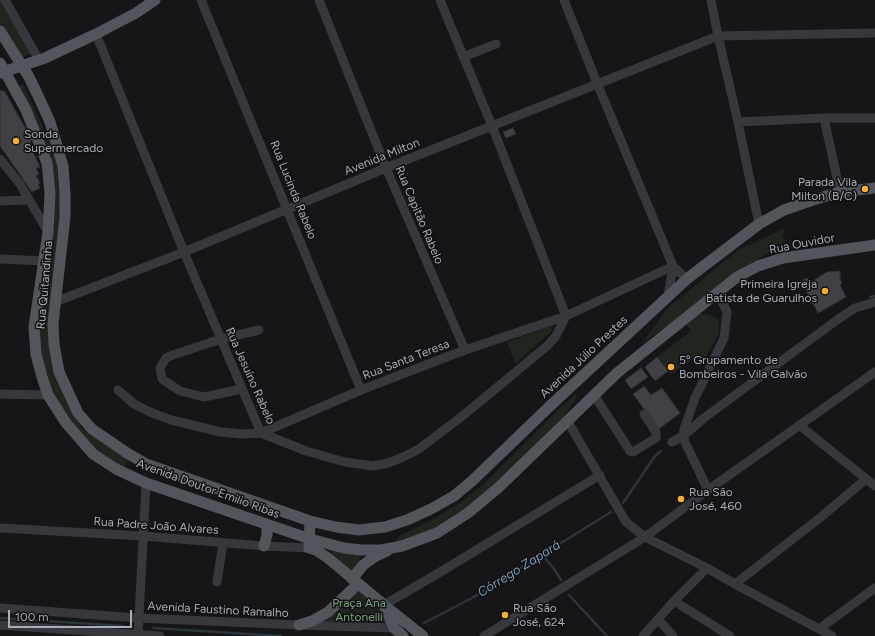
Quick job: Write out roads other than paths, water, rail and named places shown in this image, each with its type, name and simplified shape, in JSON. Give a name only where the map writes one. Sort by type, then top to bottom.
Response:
[{"type":"main road","points":[[1,69],[22,66],[39,60],[96,34],[136,13],[155,0]]},
{"type":"main road","name":"Rua Quitandinha","points":[[0,30],[29,77],[50,122],[63,166],[66,193],[65,217],[53,324],[54,344],[59,372],[78,413],[92,429],[146,464],[310,521]]},
{"type":"main road","name":"Avenida Doutor Emilio Ribas","points":[[1,69],[26,110],[47,163],[50,193],[48,232],[34,327],[36,354],[42,377],[48,395],[66,423],[93,454],[116,469],[146,483],[267,525],[310,544],[416,632]]},
{"type":"main road","name":"Avenida Júlio Prestes","points":[[310,521],[359,530],[385,527],[407,520],[454,496],[472,481],[550,406],[688,278],[758,224],[784,210],[813,200],[840,192],[875,188]]},
{"type":"main road","name":"Rua Ouvidor","points":[[594,395],[617,373],[737,277],[758,266],[784,258],[875,245]]},
{"type":"main road","points":[[310,521],[310,544],[361,550],[402,546],[437,533],[468,513],[498,488],[594,395]]},
{"type":"main road","points":[[264,546],[267,535],[267,525]]},
{"type":"main road","points":[[299,626],[328,612],[355,581],[363,565],[392,548]]},
{"type":"main road","name":"Avenida Doutor Emilio Ribas","points":[[384,605],[393,632],[403,636]]},
{"type":"street","points":[[5,0],[39,60]]},
{"type":"street","name":"Rua Lucinda Rabelo","points":[[201,0],[361,390]]},
{"type":"street","name":"Rua Capitão Rabelo","points":[[319,0],[386,168],[465,350]]},
{"type":"street","points":[[440,0],[492,126],[566,316]]},
{"type":"street","points":[[564,0],[673,266],[682,275],[688,278]]},
{"type":"street","points":[[711,0],[738,122],[758,224]]},
{"type":"street","points":[[718,36],[875,33]]},
{"type":"street","name":"Rua Jesuíno Rabelo","points":[[96,34],[184,252],[261,433],[306,451],[345,462],[373,466],[388,463],[419,449],[465,414],[547,346],[556,336],[566,316]]},
{"type":"street","name":"Avenida Milton","points":[[55,302],[184,252],[386,168],[718,36]]},
{"type":"street","points":[[463,57],[496,44]]},
{"type":"street","points":[[738,122],[824,118],[875,118]]},
{"type":"street","points":[[824,118],[840,192]]},
{"type":"street","points":[[0,158],[20,184],[48,232]]},
{"type":"street","points":[[0,201],[29,200]]},
{"type":"street","points":[[0,258],[44,261]]},
{"type":"street","points":[[668,296],[673,266]]},
{"type":"street","name":"Rua Santa Teresa","points":[[118,390],[134,404],[171,420],[221,432],[242,434],[261,433],[361,390],[465,350],[566,316],[673,266]]},
{"type":"street","points":[[708,490],[683,436],[695,398],[724,338],[727,317],[713,296]]},
{"type":"street","points":[[672,442],[683,436],[704,418],[837,320],[855,308],[875,302]]},
{"type":"street","points":[[242,389],[204,396],[180,391],[162,379],[160,368],[166,358],[221,339],[258,330]]},
{"type":"street","points":[[484,636],[645,537],[708,490],[875,372]]},
{"type":"street","points":[[0,394],[48,395]]},
{"type":"street","points":[[594,395],[630,451],[633,452],[656,438],[656,432],[644,414]]},
{"type":"street","points":[[567,420],[626,522],[645,537],[707,568],[832,636]]},
{"type":"street","points":[[799,425],[875,486]]},
{"type":"street","points":[[384,605],[600,475]]},
{"type":"street","points":[[735,584],[821,517],[866,479]]},
{"type":"street","points":[[138,635],[146,483]]},
{"type":"street","name":"Rua Padre João Alvares","points":[[0,528],[143,536],[264,546],[310,544]]},
{"type":"street","points":[[217,582],[223,543]]},
{"type":"street","points":[[643,636],[674,601],[707,568]]},
{"type":"street","points":[[820,629],[875,588]]},
{"type":"street","points":[[674,601],[730,636]]},
{"type":"street","name":"Avenida Faustino Ramalho","points":[[0,608],[138,618],[416,632]]},
{"type":"street","points":[[658,620],[673,636]]},
{"type":"street","points":[[0,625],[160,636]]},
{"type":"waterway","name":"Córrego Zapará","points":[[870,297],[875,296]]},
{"type":"waterway","name":"Córrego Zapará","points":[[623,503],[655,456],[661,451]]},
{"type":"waterway","name":"Córrego Zapará","points":[[424,623],[472,598],[611,512]]},
{"type":"waterway","points":[[542,554],[561,580]]},
{"type":"waterway","points":[[569,595],[607,636]]},
{"type":"waterway","name":"Córrego Zapará","points":[[0,618],[123,626]]},
{"type":"waterway","name":"Córrego Zapará","points":[[153,628],[281,636]]},
{"type":"place","name":"Sonda Supermercado","points":[[16,141]]},
{"type":"place","name":"Parada Vila Milton (B/C)","points":[[865,189]]},
{"type":"place","name":"Primeira Igreja Batista de Guarulhos","points":[[825,291]]},
{"type":"place","name":"5º Grupamento de Bombeiros - Vila Galvão","points":[[671,367]]},
{"type":"place","name":"Rua São José, 460","points":[[681,499]]},
{"type":"place","name":"Rua São José, 624","points":[[505,615]]},
{"type":"park label","name":"Praça Ana Antonelli","points":[[359,610]]}]
